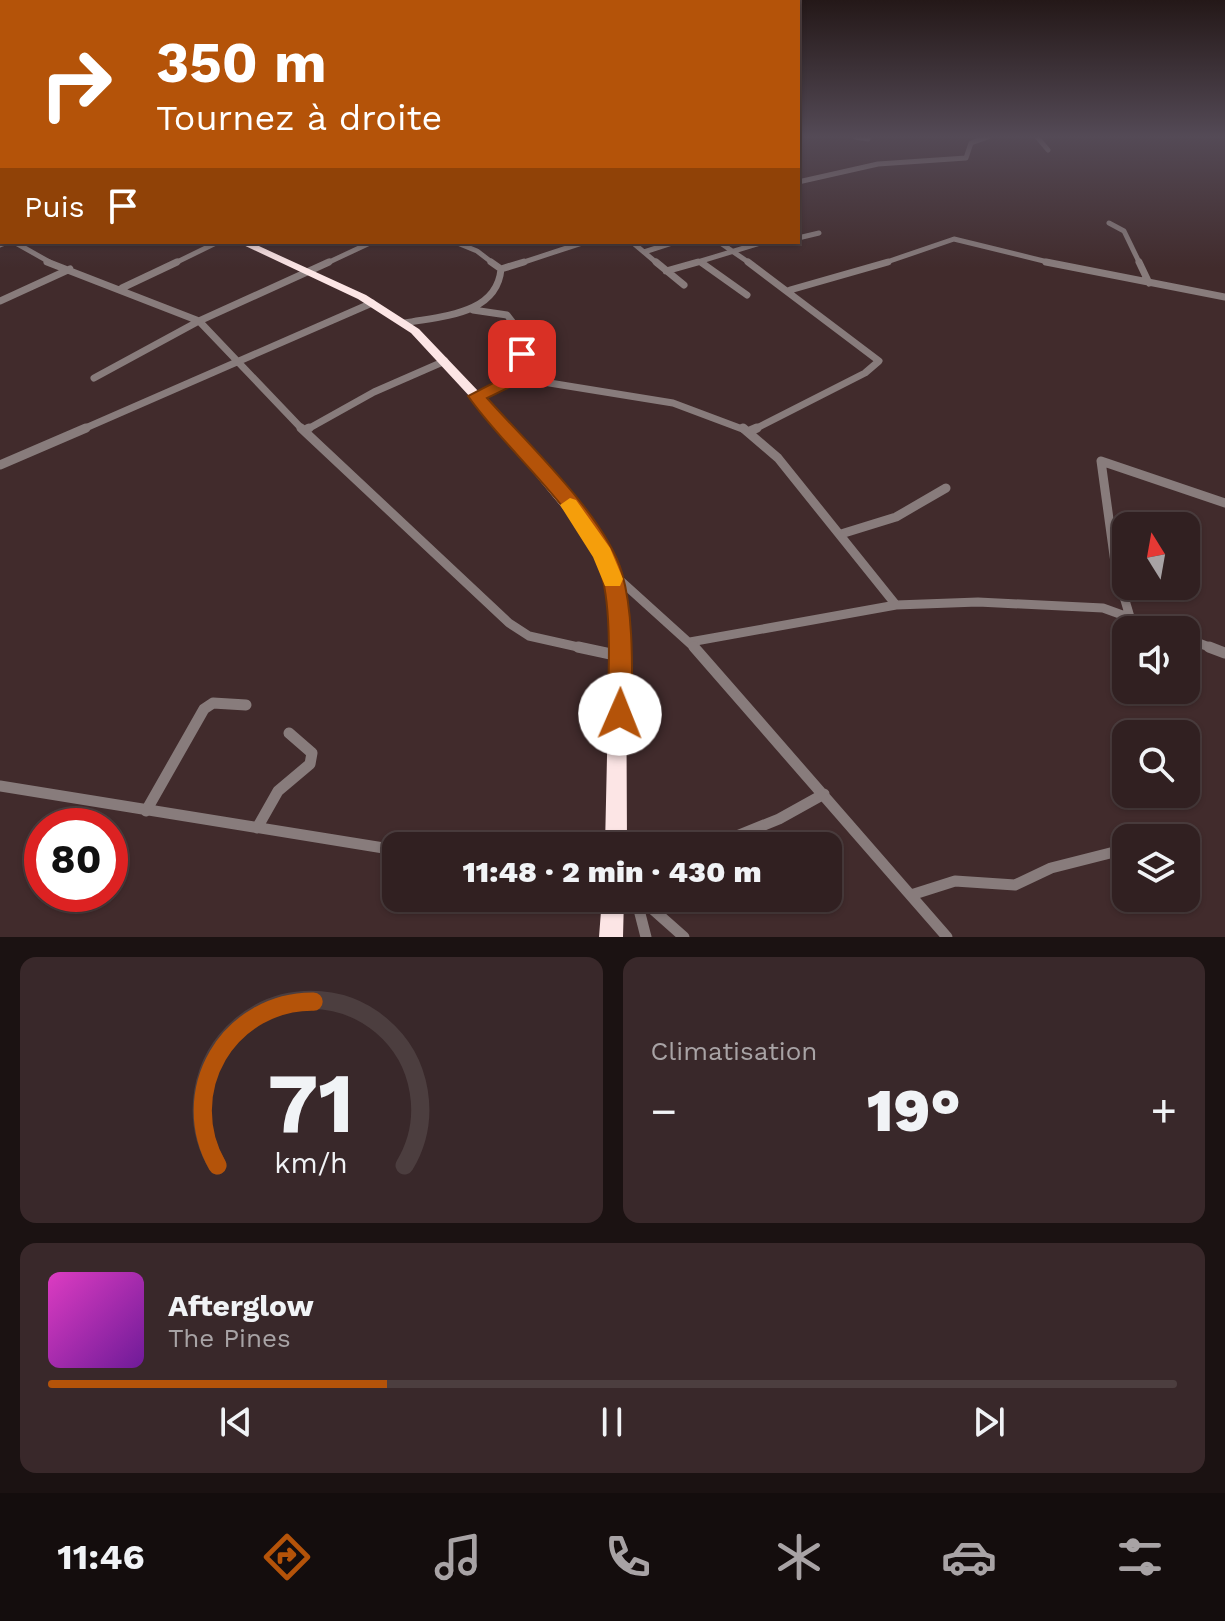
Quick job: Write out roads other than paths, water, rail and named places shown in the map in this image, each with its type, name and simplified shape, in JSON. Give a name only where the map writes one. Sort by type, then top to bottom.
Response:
[{"type":"highway","points":[[246,244],[372,303],[405,323],[445,361],[588,529],[611,573],[621,656],[616,832]]},
{"type":"highway","points":[[611,937],[612,912]]},
{"type":"street","points":[[1109,223],[1124,231],[1149,283]]},
{"type":"street","points":[[800,238],[819,233]]},
{"type":"street","points":[[790,290],[954,239],[1225,297]]},
{"type":"street","points":[[15,244],[64,269],[122,288],[199,321],[305,430],[509,623],[529,636],[621,656]]},
{"type":"street","points":[[122,288],[214,244]]},
{"type":"street","points":[[94,378],[199,321],[368,244]]},
{"type":"street","points":[[405,323],[468,309],[494,295],[502,281],[501,269],[477,251],[460,244]]},
{"type":"street","points":[[501,269],[579,244]]},
{"type":"street","points":[[634,244],[684,285]]},
{"type":"street","points":[[644,252],[669,244]]},
{"type":"street","points":[[722,244],[868,348],[880,363],[750,431]]},
{"type":"street","points":[[670,271],[758,244]]},
{"type":"street","points":[[702,263],[747,295]]},
{"type":"street","points":[[0,301],[64,269]]},
{"type":"street","points":[[0,465],[372,303]]},
{"type":"street","points":[[468,309],[501,312],[524,336],[525,344],[510,381]]},
{"type":"street","points":[[305,430],[374,392],[445,361]]},
{"type":"street","points":[[476,396],[510,381],[531,380],[699,408],[750,431],[841,534],[896,605]]},
{"type":"street","points":[[1130,616],[1116,570],[1101,461],[1225,503]]},
{"type":"street","points":[[841,534],[877,525],[922,505],[946,488]]},
{"type":"street","points":[[611,573],[690,642],[947,937]]},
{"type":"street","points":[[690,642],[896,605],[1050,605],[1103,608],[1127,616]]},
{"type":"street","points":[[1200,643],[1225,653]]},
{"type":"street","points":[[146,811],[168,765],[180,753],[202,708],[212,703],[246,705]]},
{"type":"street","points":[[257,828],[278,791],[310,764],[312,753],[289,733]]},
{"type":"street","points":[[0,786],[382,848]]},
{"type":"street","points":[[747,832],[779,819],[824,794]]},
{"type":"street","points":[[911,895],[955,881],[1015,885],[1042,871],[1112,853]]},
{"type":"street","points":[[642,912],[646,937]]},
{"type":"street","points":[[655,912],[684,937]]},
{"type":"street","points":[[643,918],[655,937]]}]
